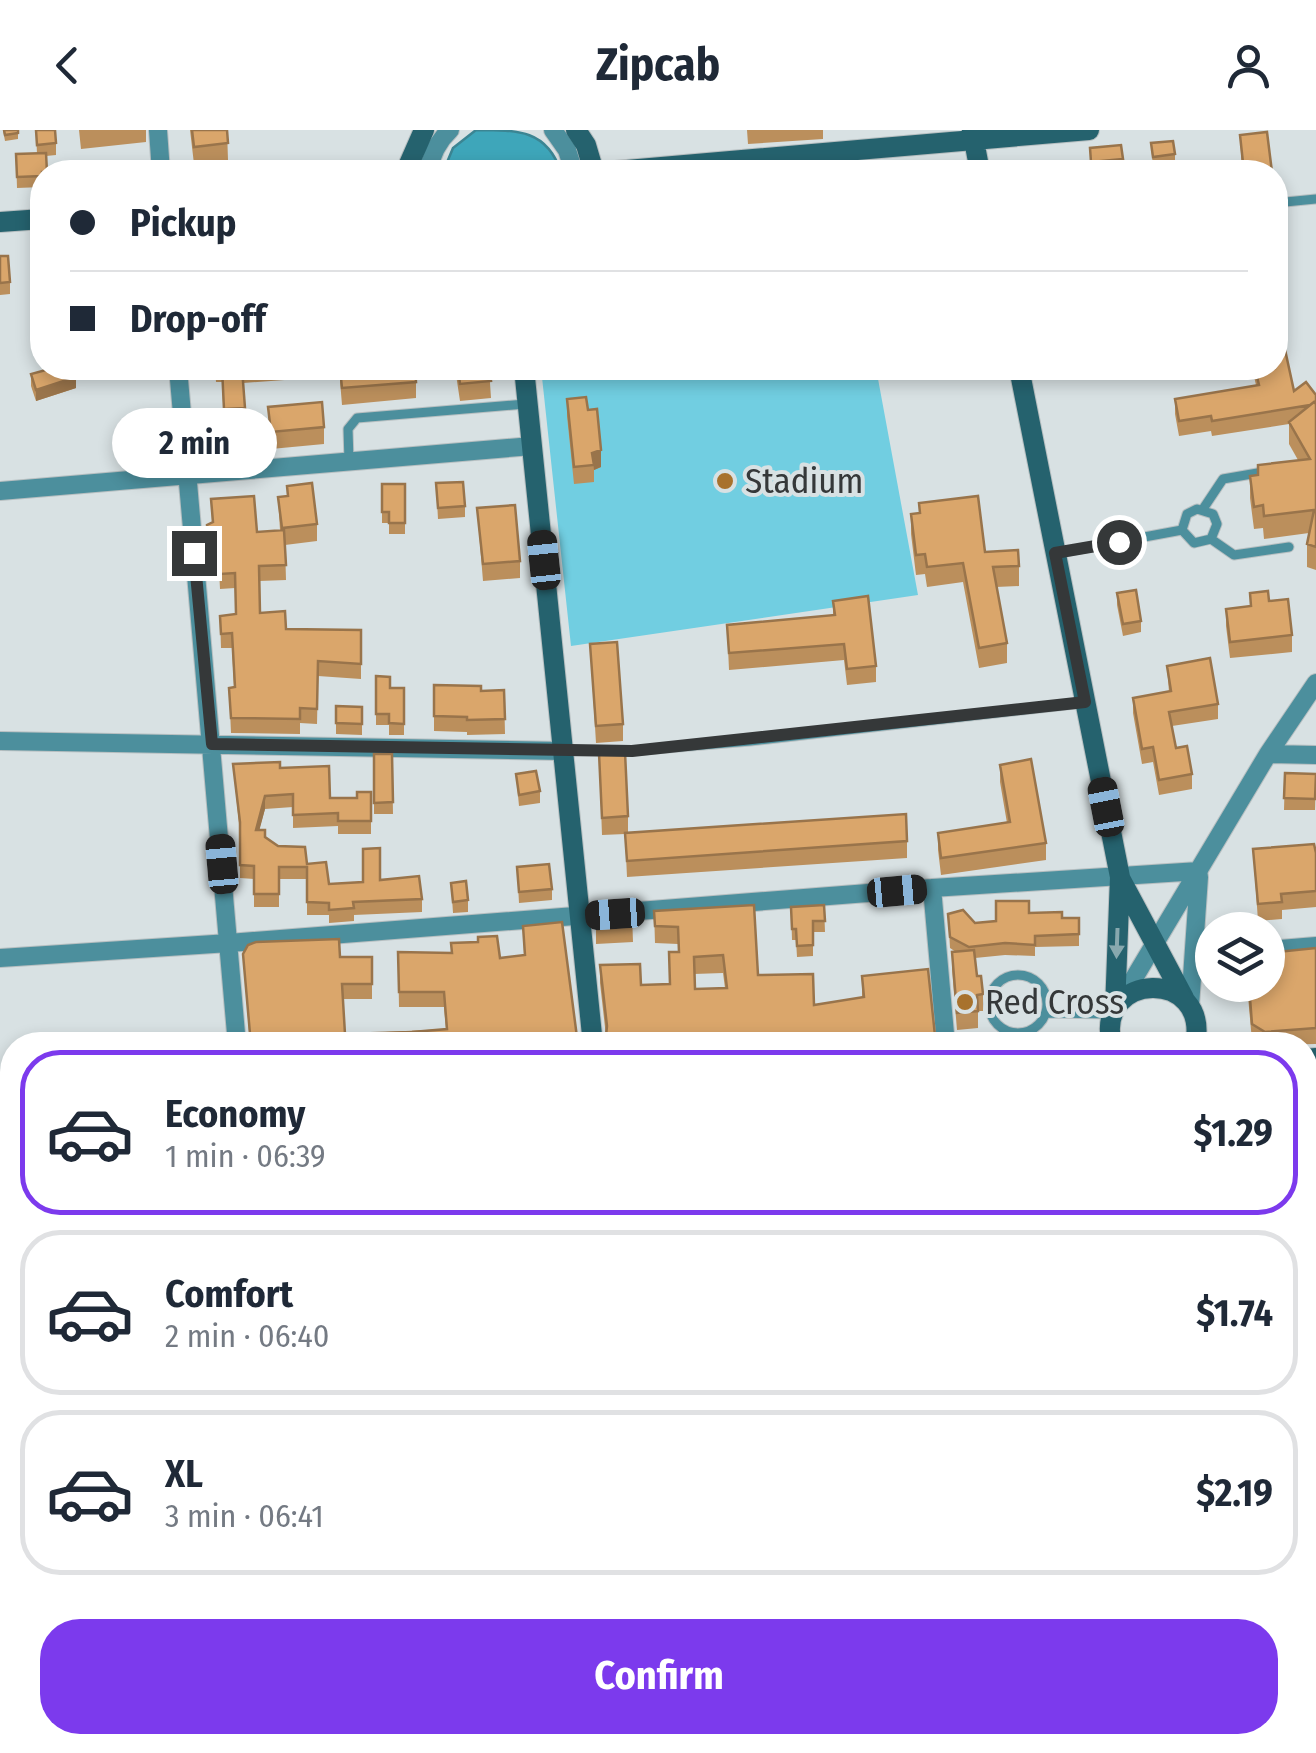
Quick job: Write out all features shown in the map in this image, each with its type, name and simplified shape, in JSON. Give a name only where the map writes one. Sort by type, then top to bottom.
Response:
[{"type":"street","points":[[158,130],[160,160]]},
{"type":"street","points":[[410,160],[424,130]]},
{"type":"street","points":[[430,160],[450,130]]},
{"type":"street","points":[[553,130],[570,160]]},
{"type":"street","points":[[576,130],[590,160]]},
{"type":"street","points":[[723,160],[972,135],[1089,130]]},
{"type":"street","points":[[972,135],[977,160]]},
{"type":"street","points":[[0,222],[30,220]]},
{"type":"street","points":[[179,380],[236,1032]]},
{"type":"street","points":[[525,380],[592,1032]]},
{"type":"street","points":[[1020,380],[1120,877],[1113,1032]]},
{"type":"street","points":[[0,491],[532,446]]},
{"type":"street","points":[[1102,1032],[1268,754],[1316,683]]},
{"type":"street","points":[[0,741],[563,752]]},
{"type":"street","points":[[1268,754],[1316,755]]},
{"type":"street","points":[[0,958],[1199,871]]},
{"type":"street","points":[[1199,871],[1201,912]]},
{"type":"street","points":[[1120,877],[1201,1032]]},
{"type":"street","points":[[932,888],[945,1032]]},
{"type":"street","points":[[1285,949],[1316,946]]},
{"type":"street","points":[[1195,986],[1190,1006],[1196,1032]]},
{"type":"street","points":[[1115,1010],[1141,988],[1155,987],[1170,990],[1190,1006]]},
{"type":"lane","points":[[1288,202],[1316,199]]},
{"type":"lane","points":[[350,462],[348,428],[357,418],[528,403]]},
{"type":"lane","points":[[1182,530],[1187,514],[1203,509],[1223,479],[1277,470]]},
{"type":"lane","points":[[1203,509],[1216,519],[1217,530],[1211,539]]},
{"type":"lane","points":[[1055,553],[1182,530]]},
{"type":"lane","points":[[1182,530],[1194,542],[1211,539],[1234,555],[1289,546]]},
{"type":"lane","points":[[563,752],[632,751],[750,741],[1085,702]]},
{"type":"lane","points":[[1014,1032],[993,1019],[989,1001],[1004,978],[1023,975],[1044,990],[1046,1012],[1035,1028],[1021,1032]]},
{"type":"lane","points":[[1046,1012],[1115,1010]]},
{"type":"shaded area","points":[[476,130],[518,132],[539,140],[556,160],[448,160],[453,148]]},
{"type":"shaded area","name":"Stadium","points":[[542,380],[878,380],[918,595],[571,646]]},
{"type":"building","points":[[36,130],[55,130],[56,143],[37,145]]},
{"type":"building","points":[[192,130],[227,130],[228,143],[194,147]]},
{"type":"building","points":[[1267,132],[1270,160],[1243,160],[1240,135]]},
{"type":"building","points":[[1173,141],[1175,154],[1153,157],[1151,143]]},
{"type":"building","points":[[1121,145],[1123,159],[1091,160],[1090,148]]},
{"type":"building","points":[[46,153],[46,160],[30,160],[30,176],[17,177],[16,154]]},
{"type":"building","points":[[0,256],[8,256],[10,282],[0,283]]},
{"type":"building","points":[[1288,363],[1294,391],[1306,382],[1316,395],[1316,404],[1212,421],[1211,416],[1179,421],[1175,399],[1259,385],[1258,380],[1288,380]]},
{"type":"building","points":[[33,380],[67,380],[36,390]]},
{"type":"building","points":[[223,380],[243,380],[245,408],[224,409]]},
{"type":"building","points":[[341,380],[416,380],[416,382],[342,388]]},
{"type":"building","points":[[460,380],[491,381],[460,384]]},
{"type":"building","points":[[586,397],[588,410],[597,409],[601,450],[592,453],[594,465],[574,467],[567,399]]},
{"type":"building","points":[[322,402],[324,427],[271,432],[268,407]]},
{"type":"building","points":[[1314,402],[1316,547],[1307,544],[1314,510],[1264,516],[1263,505],[1254,507],[1250,476],[1258,475],[1258,465],[1310,459],[1289,422]]},
{"type":"building","points":[[463,482],[465,506],[438,508],[436,483]]},
{"type":"building","points":[[312,483],[317,524],[282,528],[278,497],[288,496],[287,486]]},
{"type":"building","points":[[382,484],[405,484],[405,523],[389,523],[389,512],[382,512]]},
{"type":"building","points":[[254,496],[257,532],[284,530],[286,565],[259,566],[260,613],[285,611],[286,629],[361,630],[361,664],[318,661],[317,709],[300,708],[300,719],[231,718],[229,688],[235,687],[232,633],[221,634],[220,616],[236,614],[235,573],[220,574],[218,535],[208,536],[207,525],[213,522],[211,499]]},
{"type":"building","points":[[978,496],[985,552],[1018,550],[1019,566],[993,567],[1007,643],[979,648],[963,563],[927,567],[925,554],[916,555],[911,514],[920,513],[919,503]]},
{"type":"building","points":[[515,505],[520,561],[483,564],[477,508]]},
{"type":"building","points":[[1136,590],[1141,621],[1123,624],[1117,593]]},
{"type":"building","points":[[1268,591],[1269,601],[1288,599],[1292,635],[1230,642],[1226,609],[1251,606],[1250,593]]},
{"type":"building","points":[[868,596],[876,666],[847,669],[844,644],[729,653],[727,625],[835,615],[833,601]]},
{"type":"building","points":[[617,642],[623,724],[596,726],[590,644]]},
{"type":"building","points":[[1210,658],[1218,704],[1169,712],[1176,748],[1187,746],[1192,774],[1159,780],[1153,747],[1142,749],[1133,698],[1171,691],[1167,666]]},
{"type":"building","points":[[376,676],[390,677],[390,688],[404,688],[404,724],[389,723],[389,714],[376,714]]},
{"type":"building","points":[[434,685],[504,690],[505,719],[434,716]]},
{"type":"building","points":[[336,706],[362,707],[362,724],[336,723]]},
{"type":"building","points":[[625,752],[628,816],[602,818],[599,753]]},
{"type":"building","points":[[374,754],[392,754],[393,802],[374,803]]},
{"type":"building","points":[[1031,759],[1046,843],[941,858],[938,833],[1010,822],[1000,765]]},
{"type":"building","points":[[280,762],[280,768],[329,766],[330,798],[357,798],[357,792],[371,792],[371,821],[338,821],[338,813],[293,815],[293,794],[265,796],[256,830],[265,830],[265,837],[278,846],[305,847],[307,864],[326,862],[329,884],[363,882],[363,849],[380,848],[380,880],[419,876],[422,899],[353,902],[354,908],[329,910],[329,903],[307,902],[307,867],[279,867],[279,894],[254,894],[254,866],[240,865],[233,764]]},
{"type":"building","points":[[536,771],[540,791],[519,795],[516,774]]},
{"type":"building","points":[[1285,773],[1316,774],[1315,799],[1284,798]]},
{"type":"building","points":[[906,814],[907,841],[627,861],[625,833]]},
{"type":"building","points":[[1314,844],[1316,891],[1281,894],[1282,902],[1258,904],[1253,849]]},
{"type":"building","points":[[549,864],[552,889],[519,892],[517,867]]},
{"type":"building","points":[[466,881],[468,900],[453,902],[451,883]]},
{"type":"building","points":[[996,901],[1029,901],[1029,913],[1062,912],[1062,918],[1079,918],[1079,934],[1035,936],[1035,945],[969,947],[950,937],[948,914],[963,910],[975,923],[996,921]]},
{"type":"building","points":[[754,905],[758,975],[813,974],[814,1005],[864,997],[862,976],[928,969],[935,1032],[606,1032],[600,965],[640,964],[641,985],[670,984],[669,952],[679,952],[678,927],[655,926],[654,911]],"holes":[[[723,955],[727,988],[695,989],[694,957]]]},
{"type":"building","points":[[824,905],[825,921],[813,921],[813,945],[797,946],[791,907]]},
{"type":"building","points":[[632,914],[633,925],[596,927],[598,915]]},
{"type":"building","points":[[562,922],[576,1032],[412,1032],[447,1029],[444,992],[399,992],[398,952],[452,953],[451,943],[478,942],[478,937],[497,936],[500,958],[525,955],[523,926]]},
{"type":"building","points":[[339,939],[340,957],[372,957],[372,984],[342,984],[345,1032],[250,1032],[243,954],[248,945]]},
{"type":"building","points":[[1316,948],[1316,1028],[1265,1032],[1252,1024],[1250,1002],[1285,1002],[1285,951]]},
{"type":"building","points":[[974,950],[983,994],[977,995],[978,1011],[957,1013],[952,952]]},
{"type":"place","name":"Stadium","points":[[725,481]]},
{"type":"place","name":"Red Cross","points":[[965,1002]]},
{"type":"route","points":[[194,553],[212,744],[563,752],[632,751],[750,741],[1085,702],[1055,553],[1119,542]]}]
